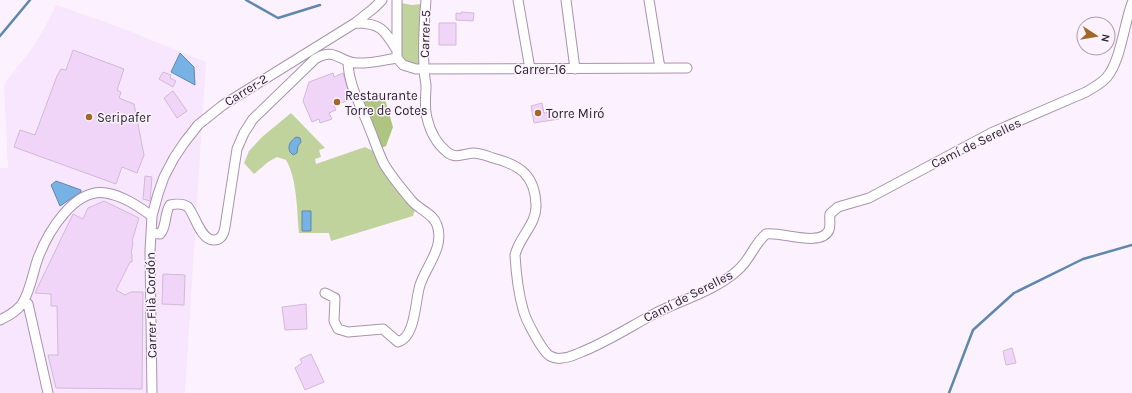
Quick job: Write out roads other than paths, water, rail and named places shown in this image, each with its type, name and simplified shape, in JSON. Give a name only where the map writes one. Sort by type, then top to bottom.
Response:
[{"type":"street","name":"Carrer-2","points":[[152,216],[164,177],[180,148],[198,125],[233,98],[356,23],[382,0]]},
{"type":"street","points":[[397,0],[397,54]]},
{"type":"street","name":"Carrer-5","points":[[424,69],[426,0]]},
{"type":"street","points":[[518,0],[530,69]]},
{"type":"street","points":[[566,0],[575,69]]},
{"type":"street","points":[[649,0],[660,68]]},
{"type":"street","name":"Camí de Serelles","points":[[424,69],[427,117],[432,133],[445,151],[454,156],[474,153],[500,159],[521,169],[531,180],[536,205],[535,214],[517,248],[515,255],[521,300],[528,322],[546,352],[555,358],[565,358],[597,346],[657,312],[682,302],[722,282],[740,269],[760,240],[766,234],[776,233],[787,237],[806,238],[823,236],[828,231],[830,226],[830,214],[838,207],[869,198],[992,133],[1094,88],[1106,78],[1115,62],[1132,3]]},
{"type":"street","points":[[356,23],[366,23],[376,26],[384,32],[397,54]]},
{"type":"street","points":[[151,233],[160,234],[163,231],[166,213],[170,206],[174,204],[183,204],[188,208],[206,237],[216,240],[223,235],[237,149],[244,133],[250,123],[314,59],[332,54],[348,61],[364,63],[397,54]]},
{"type":"street","name":"Carrer-16","points":[[397,54],[401,64],[406,67],[424,69],[687,68]]},
{"type":"street","points":[[325,292],[335,298],[334,322],[338,329],[348,332],[383,329],[398,342],[404,340],[412,322],[421,283],[435,254],[439,236],[438,226],[433,218],[412,201],[384,164],[349,78],[348,61]]},
{"type":"street","points":[[0,320],[16,311],[24,300],[37,260],[49,234],[62,217],[81,200],[96,193],[111,194],[130,202],[152,216]]},
{"type":"street","name":"Carrer Filà Cordón","points":[[152,216],[150,252],[152,393]]},
{"type":"street","points":[[24,300],[28,304],[48,393]]},
{"type":"water","points":[[180,53],[194,67],[195,85],[171,72]]},
{"type":"water","points":[[296,137],[300,138],[301,142],[298,146],[297,153],[293,155],[289,150],[289,145]]},
{"type":"water","points":[[56,181],[81,190],[81,192],[60,206],[51,185]]},
{"type":"water","points":[[302,211],[311,211],[311,231],[302,231]]},
{"type":"waterway","points":[[0,36],[30,0]]},
{"type":"waterway","points":[[246,0],[278,18],[320,5]]},
{"type":"waterway","points":[[949,393],[973,330],[1014,293],[1083,259],[1132,245]]},
{"type":"place","name":"Restaurante Torre de Cotes","points":[[337,102]]},
{"type":"place","name":"Torre Miró","points":[[538,113]]},
{"type":"place","name":"Seripafer","points":[[89,117]]}]
